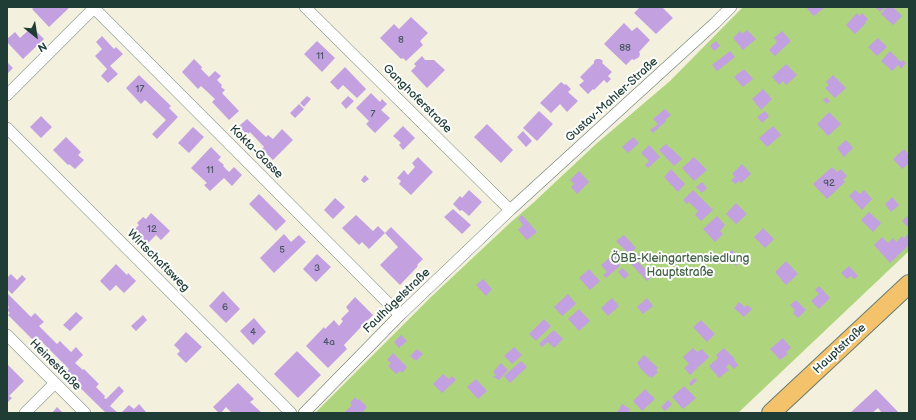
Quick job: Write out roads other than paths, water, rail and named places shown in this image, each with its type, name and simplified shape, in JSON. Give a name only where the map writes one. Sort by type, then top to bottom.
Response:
[{"type":"main road","name":"Hauptstraße","points":[[771,413],[909,284]]},
{"type":"street","points":[[7,95],[94,7]]},
{"type":"street","name":"Kokta-Gasse","points":[[94,7],[400,315]]},
{"type":"street","name":"Ganghoferstraße","points":[[305,7],[510,210]]},
{"type":"street","name":"Gustav-Mahler-Straße","points":[[510,210],[715,24],[731,7]]},
{"type":"street","name":"Wirtschaftsweg","points":[[7,128],[291,413]]},
{"type":"street","name":"Faulhügelstraße","points":[[304,413],[400,315],[510,210]]},
{"type":"street","name":"Heinestraße","points":[[7,335],[85,413]]},
{"type":"street","points":[[24,413],[55,383]]},
{"type":"park label","name":"ÖBB-Kleingartensiedlung Hauptstraße","points":[[680,266]]}]
